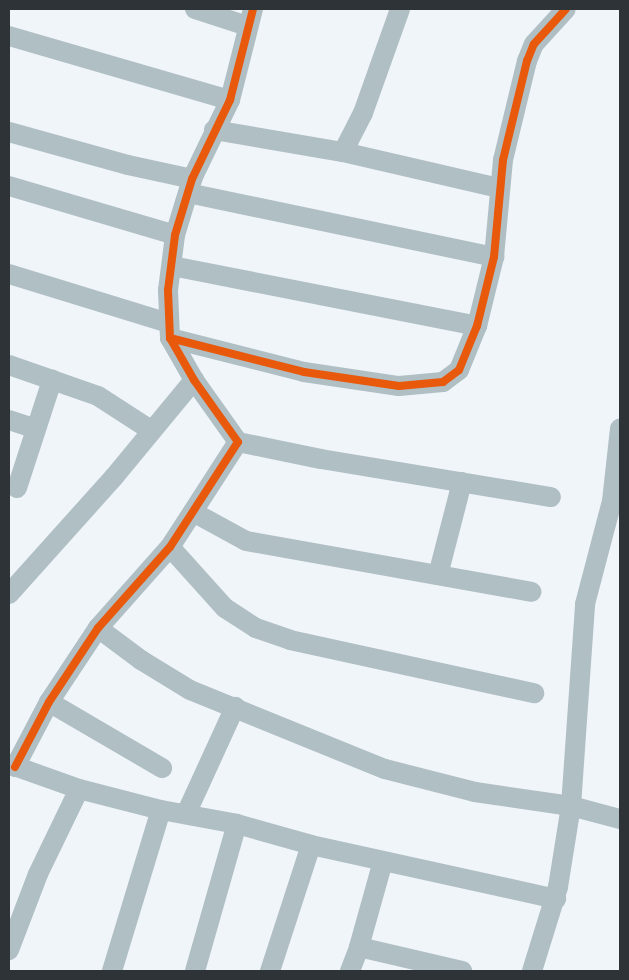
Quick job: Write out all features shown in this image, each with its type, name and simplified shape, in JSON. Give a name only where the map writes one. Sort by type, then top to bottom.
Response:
[{"type":"street","points":[[195,9],[250,17],[230,100],[214,130],[190,186],[175,235],[169,330],[194,380],[238,442],[321,459],[551,497]]},
{"type":"street","points":[[343,152],[363,113],[400,9]]},
{"type":"street","points":[[9,274],[169,330],[304,372],[399,386],[443,382],[459,370],[477,326],[494,257],[499,188],[527,60],[534,44],[566,9]]},
{"type":"street","points":[[9,36],[230,100]]},
{"type":"street","points":[[214,130],[343,152],[499,188]]},
{"type":"street","points":[[9,132],[128,165],[190,186],[494,257]]},
{"type":"street","points":[[9,186],[175,235]]},
{"type":"street","points":[[172,266],[477,326]]},
{"type":"street","points":[[9,365],[98,396],[152,431]]},
{"type":"street","points":[[17,488],[52,380]]},
{"type":"street","points":[[12,584],[152,431],[194,380]]},
{"type":"street","points":[[9,420],[36,429]]},
{"type":"street","points":[[532,971],[556,899],[570,806],[585,604],[616,502],[620,428]]},
{"type":"street","points":[[238,442],[170,547],[98,628],[49,702],[12,765],[79,789],[161,810],[237,824],[311,845],[556,899]]},
{"type":"street","points":[[438,576],[462,482]]},
{"type":"street","points":[[193,512],[246,541],[531,592]]},
{"type":"street","points":[[170,547],[225,608],[256,628],[290,640],[534,693]]},
{"type":"street","points":[[98,628],[141,660],[190,690],[385,769],[475,792],[570,806],[620,819]]},
{"type":"street","points":[[49,702],[162,768]]},
{"type":"street","points":[[186,814],[235,707]]},
{"type":"street","points":[[9,950],[38,874],[79,789]]},
{"type":"street","points":[[112,971],[161,810]]},
{"type":"street","points":[[195,971],[237,824]]},
{"type":"street","points":[[270,971],[311,845]]},
{"type":"street","points":[[350,971],[359,947],[383,861]]},
{"type":"street","points":[[359,947],[462,971]]},
{"type":"cycle path","points":[[15,767],[49,702],[98,628],[170,547],[238,442],[194,380],[170,338],[168,290],[175,235],[192,179],[230,100],[253,9]]},
{"type":"cycle path","points":[[170,338],[304,372],[399,386],[443,382],[459,370],[477,326],[494,257],[503,160],[527,61],[534,44],[566,9]]}]
